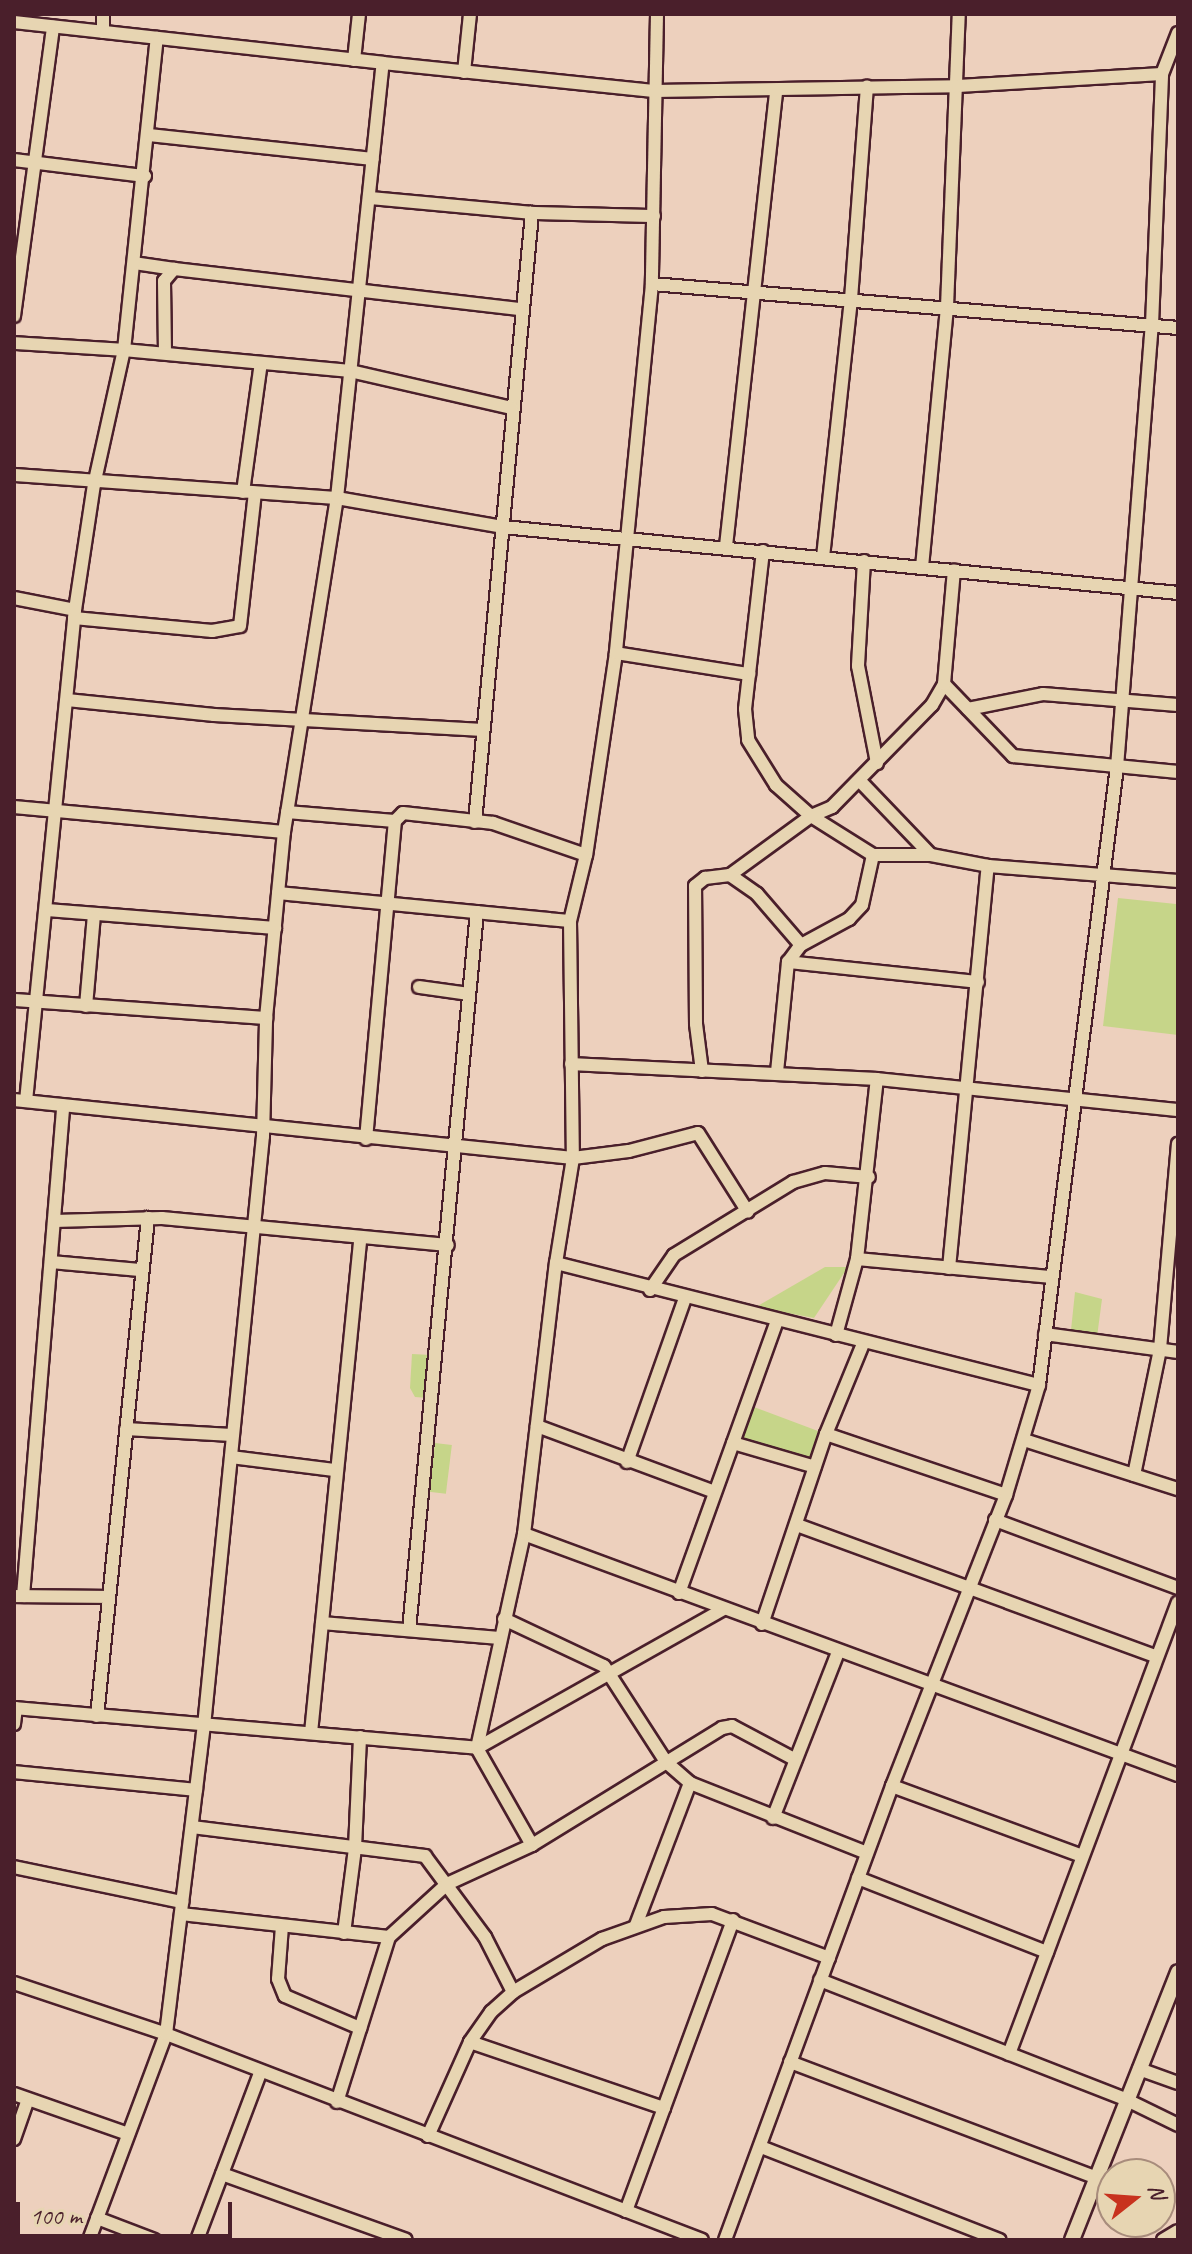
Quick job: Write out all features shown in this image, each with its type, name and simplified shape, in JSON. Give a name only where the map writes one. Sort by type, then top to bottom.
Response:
[{"type":"street","points":[[103,14],[103,32]]},
{"type":"street","points":[[354,60],[359,14]]},
{"type":"street","points":[[464,72],[470,14]]},
{"type":"street","points":[[532,1845],[477,1748],[524,1534],[556,1263],[573,1158],[570,921],[586,855],[616,653],[628,539],[652,284],[657,14]]},
{"type":"street","points":[[922,567],[947,307],[959,14]]},
{"type":"street","points":[[14,22],[654,91],[958,86],[1162,74]]},
{"type":"street","points":[[14,316],[18,256],[35,162],[53,27]]},
{"type":"street","points":[[725,2240],[929,1687],[1006,1495],[1039,1385],[1117,767],[1152,325],[1162,74],[1178,33]]},
{"type":"street","points":[[157,38],[145,176],[124,350],[94,485],[75,614],[37,1002],[20,1100],[261,1128],[573,1158],[629,1151],[698,1133],[748,1212]]},
{"type":"street","points":[[89,2240],[166,2034],[204,1726],[231,1457],[284,832],[298,720],[337,498],[362,288],[383,63]]},
{"type":"street","points":[[823,557],[851,299],[867,87]]},
{"type":"street","points":[[726,546],[776,90]]},
{"type":"street","points":[[149,135],[373,159]]},
{"type":"street","points":[[14,160],[145,176]]},
{"type":"street","points":[[371,198],[532,213],[654,216]]},
{"type":"street","points":[[475,822],[479,730],[503,527],[532,213]]},
{"type":"street","points":[[134,263],[522,309]]},
{"type":"street","points":[[165,353],[164,281],[174,269]]},
{"type":"street","points":[[652,284],[1178,328]]},
{"type":"street","points":[[14,343],[165,353],[350,371],[512,408]]},
{"type":"street","points":[[14,598],[75,614],[212,631],[240,626],[261,363]]},
{"type":"street","points":[[14,475],[94,485],[337,498],[503,527],[726,546],[1178,593]]},
{"type":"street","points":[[763,551],[749,674],[748,740],[776,785],[811,816],[873,855],[931,855],[988,866],[1178,881]]},
{"type":"street","points":[[864,561],[858,666],[877,763]]},
{"type":"street","points":[[702,1071],[696,1024],[695,886],[705,878],[730,875],[811,816],[832,807],[932,705],[944,684],[954,570]]},
{"type":"street","points":[[616,653],[749,674]]},
{"type":"street","points":[[944,684],[1013,756],[1178,772]]},
{"type":"street","points":[[968,709],[1043,694],[1178,705]]},
{"type":"street","points":[[67,700],[298,720],[479,730]]},
{"type":"street","points":[[859,780],[931,855]]},
{"type":"street","points":[[14,807],[284,832]]},
{"type":"street","points":[[287,812],[395,821]]},
{"type":"street","points":[[366,1139],[395,821],[403,813],[513,828],[586,855]]},
{"type":"street","points":[[777,1072],[788,962],[801,945],[849,919],[862,905],[873,855]]},
{"type":"street","points":[[949,1268],[988,866]]},
{"type":"street","points":[[730,875],[757,894],[801,945]]},
{"type":"street","points":[[278,893],[570,921]]},
{"type":"street","points":[[47,910],[275,928]]},
{"type":"street","points":[[409,1630],[448,1245],[454,1148],[477,912]]},
{"type":"street","points":[[86,1006],[94,914]]},
{"type":"street","points":[[788,962],[978,982]]},
{"type":"street","points":[[419,987],[469,994]]},
{"type":"street","points":[[14,1000],[266,1018]]},
{"type":"street","points":[[571,1064],[877,1079],[1178,1110]]},
{"type":"street","points":[[836,1335],[857,1259],[869,1177],[877,1079]]},
{"type":"street","points":[[63,1106],[56,1146],[51,1262],[19,1596],[109,1597]]},
{"type":"street","points":[[1134,1475],[1160,1349],[1178,1144]]},
{"type":"street","points":[[650,1290],[674,1255],[814,1174],[869,1177]]},
{"type":"street","points":[[54,1221],[148,1218],[448,1245]]},
{"type":"street","points":[[97,1716],[140,1270],[148,1218]]},
{"type":"street","points":[[311,1733],[334,1470],[360,1238]]},
{"type":"street","points":[[857,1259],[1052,1277]]},
{"type":"street","points":[[51,1262],[140,1270]]},
{"type":"street","points":[[556,1263],[863,1344],[1039,1385]]},
{"type":"street","points":[[627,1462],[685,1298]]},
{"type":"street","points":[[679,1593],[777,1321]]},
{"type":"street","points":[[1045,1334],[1178,1352]]},
{"type":"street","points":[[762,1624],[826,1434],[863,1344]]},
{"type":"street","points":[[537,1426],[714,1492]]},
{"type":"street","points":[[126,1429],[232,1435]]},
{"type":"street","points":[[826,1434],[1006,1495]]},
{"type":"street","points":[[1024,1440],[1178,1489]]},
{"type":"street","points":[[733,1443],[815,1467]]},
{"type":"street","points":[[231,1457],[334,1470]]},
{"type":"street","points":[[995,1520],[1178,1588]]},
{"type":"street","points":[[797,1525],[1157,1657]]},
{"type":"street","points":[[524,1534],[929,1687],[1123,1753],[1178,1775]]},
{"type":"street","points":[[1009,2054],[1178,1603]]},
{"type":"street","points":[[14,1724],[15,1708],[477,1748],[724,1609]]},
{"type":"street","points":[[504,1619],[596,1660],[611,1673],[666,1762],[690,1783],[867,1853]]},
{"type":"street","points":[[322,1623],[499,1638]]},
{"type":"street","points":[[773,1818],[838,1652]]},
{"type":"street","points":[[337,2102],[389,1937],[447,1884],[532,1845],[666,1762],[732,1726],[796,1760]]},
{"type":"street","points":[[344,1933],[355,1848],[360,1737]]},
{"type":"street","points":[[14,1772],[196,1790]]},
{"type":"street","points":[[636,1925],[690,1783]]},
{"type":"street","points":[[892,1786],[1082,1856]]},
{"type":"street","points":[[192,1827],[425,1856],[485,1937],[513,1992]]},
{"type":"street","points":[[14,1867],[182,1908],[282,1926],[389,1937]]},
{"type":"street","points":[[858,1878],[1047,1952]]},
{"type":"street","points":[[428,2136],[470,2042],[513,1992],[636,1925],[691,1913],[733,1920],[829,1958]]},
{"type":"street","points":[[626,2211],[733,1920]]},
{"type":"street","points":[[282,1926],[278,1979],[285,1996],[360,2028]]},
{"type":"street","points":[[820,1980],[1127,2100],[1178,2125]]},
{"type":"street","points":[[1105,2158],[1177,1981]]},
{"type":"street","points":[[14,1983],[166,2034],[260,2073],[702,2240]]},
{"type":"street","points":[[470,2042],[664,2108]]},
{"type":"street","points":[[790,2062],[1096,2178]]},
{"type":"street","points":[[1139,2069],[1178,2083]]},
{"type":"street","points":[[197,2240],[260,2073]]},
{"type":"street","points":[[14,2094],[128,2134]]},
{"type":"street","points":[[14,2138],[28,2099]]},
{"type":"street","points":[[761,2147],[1000,2240]]},
{"type":"street","points":[[222,2174],[406,2240]]},
{"type":"street","points":[[1072,2240],[1096,2180]]},
{"type":"street","points":[[97,2218],[154,2240]]},
{"type":"street","points":[[1163,2240],[1178,2231]]},
{"type":"green space","points":[[1118,898],[1176,904],[1178,1035],[1103,1026]]},
{"type":"green space","points":[[825,1267],[848,1267],[814,1318],[756,1307]]},
{"type":"green space","points":[[1075,1292],[1102,1299],[1097,1337],[1071,1330]]},
{"type":"green space","points":[[412,1354],[431,1355],[428,1398],[415,1397],[410,1388]]},
{"type":"green space","points":[[751,1406],[818,1431],[810,1461],[740,1441]]},
{"type":"green space","points":[[435,1443],[452,1445],[446,1494],[429,1492]]}]
